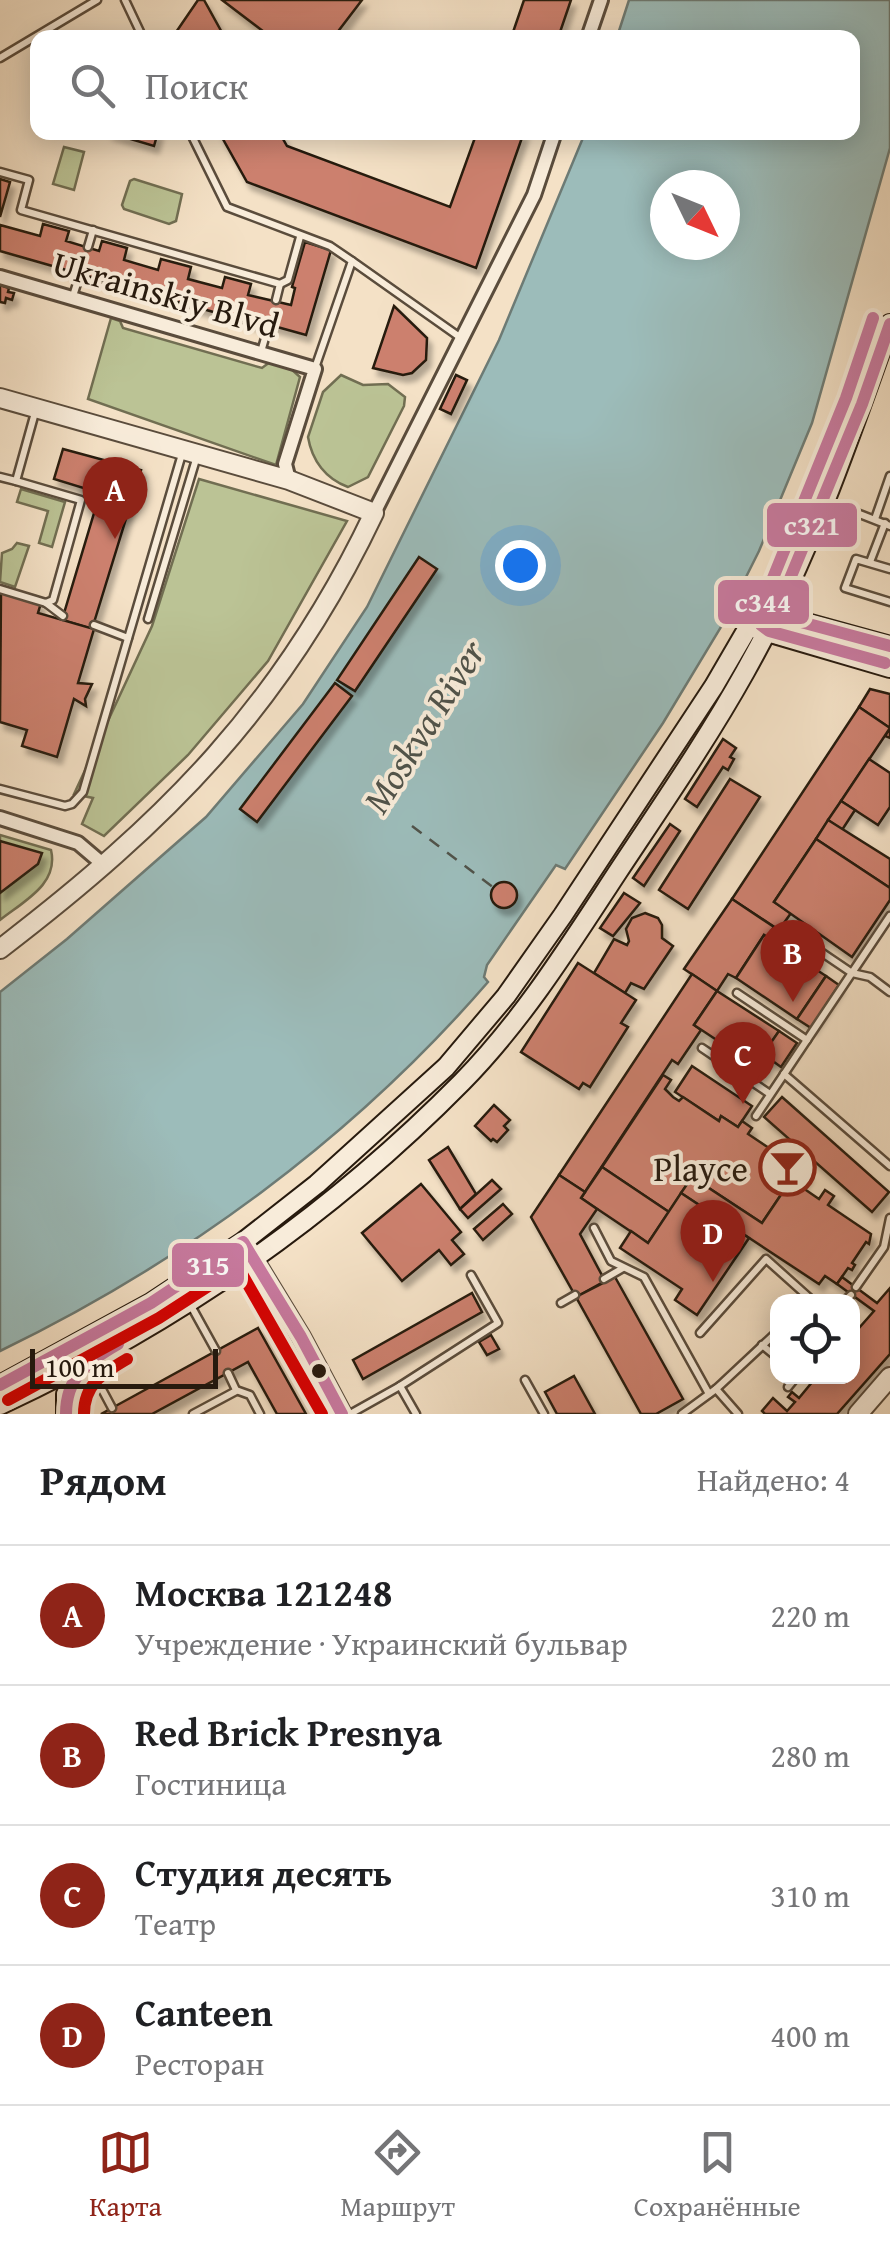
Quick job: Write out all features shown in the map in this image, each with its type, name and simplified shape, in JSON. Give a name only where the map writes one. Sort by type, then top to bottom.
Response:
[{"type":"main road","points":[[0,1405],[190,1304],[256,1259],[407,1135],[495,1047],[592,912],[709,733],[824,500],[890,324]]},
{"type":"main road","points":[[0,398],[290,480],[374,513],[332,596],[278,680],[187,787],[105,866],[0,948]]},
{"type":"main road","points":[[766,619],[890,668]]},
{"type":"main road","points":[[0,1385],[151,1304],[243,1242],[392,1120],[477,1034],[595,868],[698,711],[747,626],[766,619],[890,646]]},
{"type":"main road","points":[[243,1242],[342,1414]]},
{"type":"main road","points":[[66,1414],[66,1394],[87,1361]]},
{"type":"main road","points":[[858,1414],[890,1378]]},
{"type":"street","points":[[591,30],[601,0]]},
{"type":"street","points":[[374,513],[534,196],[553,140]]},
{"type":"street","name":"Ukrainskiy Blvd","points":[[0,277],[315,369]]},
{"type":"street","points":[[290,480],[284,464],[315,369]]},
{"type":"street","points":[[0,818],[78,844],[105,866]]},
{"type":"lane","points":[[46,30],[96,0]]},
{"type":"lane","points":[[125,0],[139,30]]},
{"type":"lane","points":[[0,58],[30,40]]},
{"type":"lane","points":[[194,140],[227,207],[330,246],[462,339]]},
{"type":"lane","points":[[0,172],[29,180],[20,210],[280,284],[288,280],[300,237]]},
{"type":"lane","points":[[88,247],[92,230]]},
{"type":"lane","points":[[315,369],[352,261]]},
{"type":"lane","points":[[73,297],[80,274]]},
{"type":"lane","points":[[276,300],[280,284]]},
{"type":"lane","points":[[261,353],[269,324]]},
{"type":"lane","points":[[16,481],[36,408]]},
{"type":"lane","points":[[148,619],[190,452]]},
{"type":"lane","points":[[0,790],[56,806],[72,804],[83,792],[128,638],[190,452]]},
{"type":"lane","points":[[875,520],[890,476]]},
{"type":"lane","points":[[0,477],[81,500],[52,600],[46,602]]},
{"type":"lane","points":[[824,500],[887,524],[870,562]]},
{"type":"lane","points":[[890,569],[856,559],[845,588],[890,602]]},
{"type":"lane","points":[[0,588],[46,602],[63,616]]},
{"type":"lane","points":[[94,625],[128,638]]},
{"type":"lane","points":[[756,1116],[890,916]]},
{"type":"lane","points":[[787,930],[852,973],[870,977],[890,992]]},
{"type":"lane","points":[[737,993],[807,1040]]},
{"type":"lane","points":[[702,1048],[770,1094]]},
{"type":"lane","points":[[784,1074],[890,1166]]},
{"type":"lane","points":[[851,1294],[884,1246],[890,1218]]},
{"type":"lane","points":[[594,1228],[611,1260],[644,1278],[712,1391],[738,1414]]},
{"type":"lane","points":[[700,1333],[766,1259],[805,1294]]},
{"type":"lane","points":[[604,1279],[623,1268]]},
{"type":"lane","points":[[350,1414],[498,1323],[471,1275]]},
{"type":"lane","points":[[561,1303],[575,1295]]},
{"type":"lane","points":[[190,1304],[216,1351]]},
{"type":"lane","points":[[682,1414],[770,1338]]},
{"type":"lane","points":[[762,1345],[770,1352]]},
{"type":"lane","points":[[87,1361],[112,1408]]},
{"type":"lane","points":[[228,1373],[236,1390],[250,1395],[260,1414]]},
{"type":"lane","points":[[525,1380],[544,1414]]},
{"type":"lane","points":[[788,1387],[791,1384]]},
{"type":"lane","points":[[400,1386],[416,1414]]},
{"type":"lane","points":[[193,1414],[236,1390]]},
{"type":"green space","points":[[64,147],[84,152],[74,190],[53,184]]},
{"type":"green space","points":[[130,181],[182,194],[176,221],[169,224],[124,209]]},
{"type":"green space","points":[[111,318],[120,321],[123,328],[262,368],[270,362],[290,368],[300,377],[276,465],[88,399]]},
{"type":"green space","points":[[341,375],[363,385],[388,384],[405,397],[368,477],[348,487],[321,468],[308,437],[323,392]]},
{"type":"green space","points":[[199,479],[347,521],[268,661],[188,755],[104,836],[82,824],[93,798],[74,794],[152,626]]},
{"type":"green space","points":[[21,489],[65,502],[52,547],[39,543],[48,511],[17,502]]},
{"type":"green space","points":[[17,543],[29,546],[15,587],[0,582],[2,553]]},
{"type":"green space","points":[[0,835],[51,850],[52,862],[38,891],[0,920]]},
{"type":"water","name":"Moskva River","points":[[629,0],[890,0],[890,148],[812,423],[759,551],[721,627],[663,723],[565,869],[556,865],[487,965],[484,977],[488,982],[381,1093],[263,1191],[200,1236],[135,1278],[0,1351],[0,992],[206,817],[303,704],[367,607],[499,340],[582,140],[860,140],[860,30],[619,30]]},
{"type":"building","points":[[198,0],[204,0],[221,30],[177,30]]},
{"type":"building","points":[[222,0],[362,0],[339,30],[261,30]]},
{"type":"building","points":[[524,0],[571,0],[561,30],[514,30]]},
{"type":"building","points":[[134,140],[156,140],[154,146]]},
{"type":"building","points":[[223,140],[284,140],[287,146],[450,207],[474,140],[521,140],[476,268],[247,182]]},
{"type":"building","points":[[0,179],[10,182],[0,217]]},
{"type":"building","points":[[43,224],[69,231],[66,241],[99,251],[102,241],[127,248],[124,260],[158,270],[161,259],[191,267],[188,279],[222,288],[225,277],[251,284],[248,295],[291,305],[305,242],[331,250],[306,335],[0,251],[0,225],[40,236]]},
{"type":"building","points":[[0,285],[14,293],[12,300],[0,302]]},
{"type":"building","points":[[394,306],[427,338],[426,360],[412,373],[403,375],[373,368]]},
{"type":"building","points":[[456,375],[467,380],[451,414],[440,409]]},
{"type":"building","points":[[63,449],[141,470],[92,629],[62,620],[100,493],[54,479]]},
{"type":"building","points":[[419,557],[437,569],[355,691],[337,680]]},
{"type":"building","points":[[1,591],[41,603],[38,613],[94,629],[78,683],[92,684],[86,706],[74,699],[57,757],[22,746],[27,730],[0,722]]},
{"type":"building","points":[[335,683],[352,696],[257,822],[240,809]]},
{"type":"building","points":[[870,689],[890,694],[890,728],[859,707]]},
{"type":"building","points":[[859,707],[890,728],[774,902],[791,913],[779,930],[732,899]]},
{"type":"building","points":[[723,739],[736,748],[730,757],[734,759],[728,770],[723,767],[697,807],[685,799]]},
{"type":"building","points":[[869,759],[890,773],[890,807],[878,825],[841,801]]},
{"type":"building","points":[[730,779],[760,797],[688,909],[659,890]]},
{"type":"building","points":[[841,801],[855,810],[842,830],[828,820]]},
{"type":"building","points":[[828,820],[890,859],[890,888],[816,839]]},
{"type":"building","points":[[670,824],[680,831],[644,886],[633,878]]},
{"type":"building","points":[[816,839],[890,888],[890,900],[852,957],[774,902]]},
{"type":"building","points":[[0,841],[42,853],[38,864],[0,893]]},
{"type":"building","points":[[504,882],[513,886],[517,895],[513,904],[504,908],[495,904],[491,895],[495,886]]},
{"type":"building","points":[[624,893],[640,903],[613,936],[600,928]]},
{"type":"building","points":[[732,899],[774,927],[767,937],[764,935],[736,978],[728,974],[717,991],[684,969]]},
{"type":"building","points":[[645,913],[658,918],[662,938],[673,946],[644,989],[631,983],[625,993],[594,973],[614,939],[627,945],[626,929],[632,918]]},
{"type":"building","points":[[764,935],[826,976],[797,1019],[736,978]]},
{"type":"building","points":[[578,963],[636,1000],[621,1023],[628,1027],[590,1087],[583,1083],[579,1089],[521,1052]]},
{"type":"building","points":[[692,974],[717,991],[694,1025],[701,1030],[678,1064],[672,1060],[585,1192],[559,1175]]},
{"type":"building","points":[[826,976],[839,985],[811,1028],[797,1019]]},
{"type":"building","points":[[717,991],[779,1031],[756,1066],[694,1025]]},
{"type":"building","points":[[779,1031],[797,1043],[781,1067],[763,1054]]},
{"type":"building","points":[[692,1066],[752,1106],[738,1127],[721,1116],[719,1121],[675,1092]]},
{"type":"building","points":[[663,1075],[671,1080],[665,1089],[673,1097],[679,1101],[683,1097],[719,1121],[721,1116],[738,1127],[742,1121],[752,1128],[748,1134],[799,1168],[762,1223],[692,1177],[669,1212],[602,1167]]},
{"type":"building","points":[[782,1097],[889,1192],[872,1212],[764,1117]]},
{"type":"building","points":[[494,1105],[510,1120],[504,1126],[508,1130],[497,1142],[475,1126]]},
{"type":"building","points":[[448,1147],[476,1194],[460,1209],[429,1160]]},
{"type":"building","points":[[602,1167],[669,1212],[648,1243],[581,1198]]},
{"type":"building","points":[[799,1168],[808,1174],[800,1186],[819,1199],[825,1190],[834,1196],[828,1205],[871,1234],[869,1244],[866,1242],[852,1263],[852,1270],[848,1268],[837,1284],[825,1276],[819,1284],[681,1193],[692,1177],[762,1223]]},
{"type":"building","points":[[559,1175],[585,1192],[581,1198],[597,1209],[580,1234],[605,1281],[576,1297],[531,1217]]},
{"type":"building","points":[[492,1180],[501,1189],[468,1218],[460,1209]]},
{"type":"building","points":[[421,1184],[461,1232],[452,1240],[464,1254],[451,1265],[439,1250],[402,1281],[362,1233]]},
{"type":"building","points":[[681,1193],[749,1238],[697,1315],[675,1300],[682,1289],[620,1248],[631,1231],[648,1243]]},
{"type":"building","points":[[503,1204],[512,1214],[483,1240],[474,1229]]},
{"type":"building","points":[[615,1277],[683,1399],[656,1414],[641,1414],[576,1297]]},
{"type":"building","points":[[842,1277],[877,1303],[890,1288],[890,1354],[837,1414],[765,1414],[762,1411],[773,1398],[787,1411],[795,1402],[788,1397],[792,1392],[799,1398],[811,1384],[860,1384],[860,1327],[874,1311],[860,1301],[860,1294],[851,1294],[837,1284]]},
{"type":"building","points":[[472,1293],[482,1312],[363,1379],[353,1360]]},
{"type":"building","points":[[258,1328],[306,1414],[277,1414],[248,1362],[152,1414],[101,1414]]},
{"type":"building","points":[[491,1335],[499,1349],[487,1355],[479,1342]]},
{"type":"building","points":[[574,1376],[595,1414],[557,1414],[545,1392]]},
{"type":"ferry route","points":[[412,826],[494,888]]},
{"type":"transit line","name":"с344","points":[[873,318],[846,398],[758,615],[761,625],[769,631],[885,663]]},
{"type":"transit line","name":"с321","points":[[890,324],[862,404],[775,615],[890,646]]},
{"type":"transit line","name":"315","points":[[0,1385],[151,1303],[243,1242],[342,1414]]},
{"type":"transit line","points":[[8,1400],[159,1318],[238,1267],[322,1414]]},
{"type":"transit line","name":"315","points":[[66,1414],[75,1380],[97,1357],[118,1344]]},
{"type":"transit line","points":[[84,1414],[91,1387],[127,1359]]},
{"type":"place","name":"Москва 121248","points":[[115,539]]},
{"type":"place","name":"Red Brick Presnya","points":[[793,1002]]},
{"type":"place","name":"Студия десять","points":[[743,1104]]},
{"type":"place","name":"Playce","points":[[787,1168]]},
{"type":"place","name":"Canteen","points":[[713,1282]]}]
